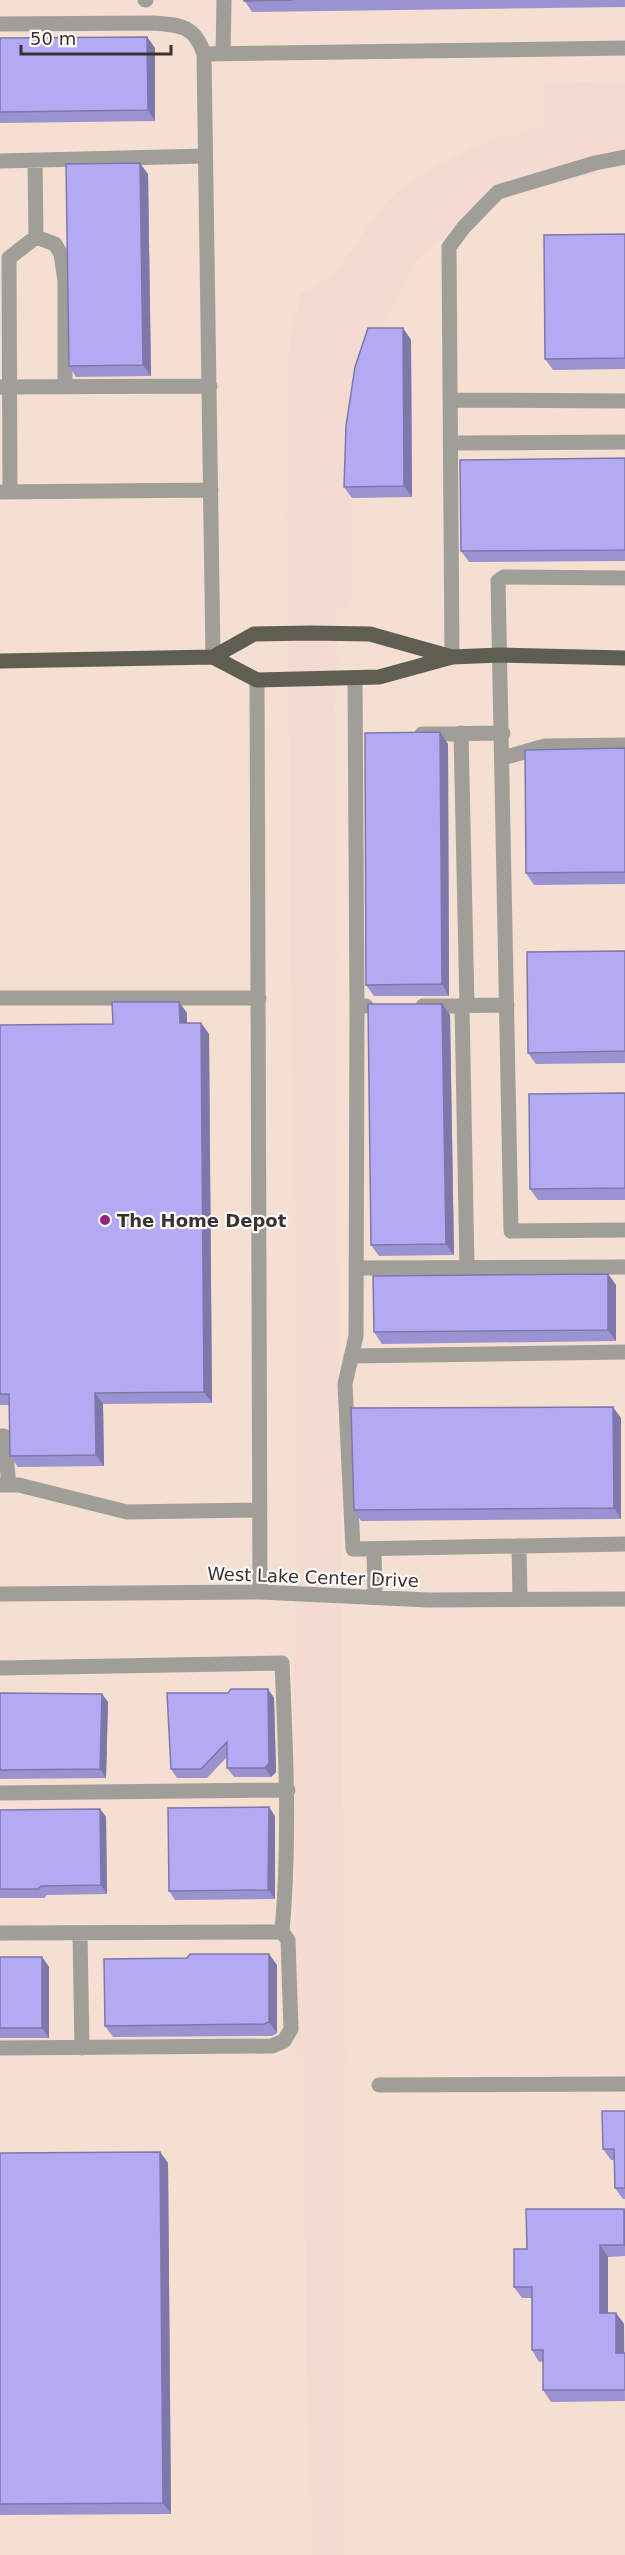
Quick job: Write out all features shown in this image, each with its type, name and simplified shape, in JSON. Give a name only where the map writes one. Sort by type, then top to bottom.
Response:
[{"type":"main road","points":[[213,657],[254,633],[310,633],[370,634],[452,657]]},
{"type":"main road","points":[[0,661],[213,657],[257,680],[379,677],[452,657],[500,655],[625,658]]},
{"type":"street","points":[[223,54],[224,0]]},
{"type":"street","points":[[0,24],[174,25],[188,29],[199,40],[204,54],[213,657]]},
{"type":"street","points":[[204,54],[625,48]]},
{"type":"street","points":[[0,161],[205,156]]},
{"type":"street","points":[[452,657],[449,247],[464,227],[498,192],[595,163],[625,157]]},
{"type":"street","points":[[35,160],[36,237]]},
{"type":"street","points":[[36,237],[9,258],[5,492],[211,490]]},
{"type":"street","points":[[36,237],[55,244],[64,267],[65,387]]},
{"type":"street","points":[[5,387],[210,386]]},
{"type":"street","points":[[451,400],[625,401]]},
{"type":"street","points":[[451,443],[625,442]]},
{"type":"street","points":[[625,578],[504,577],[498,581],[511,1231],[625,1230]]},
{"type":"street","points":[[355,679],[362,735],[357,1006],[356,1336],[345,1384],[353,1550],[625,1544]]},
{"type":"street","points":[[257,680],[260,1592]]},
{"type":"street","points":[[462,733],[467,1268]]},
{"type":"street","points":[[403,734],[502,733]]},
{"type":"street","points":[[503,758],[545,746],[625,745]]},
{"type":"street","points":[[0,999],[259,998]]},
{"type":"street","points":[[404,1006],[507,1005]]},
{"type":"street","points":[[357,1006],[380,1006]]},
{"type":"street","points":[[356,1268],[625,1267]]},
{"type":"street","points":[[351,1356],[625,1352]]},
{"type":"street","points":[[0,1436],[4,1436],[5,1485],[19,1485],[127,1512],[260,1510]]},
{"type":"street","points":[[519,1546],[520,1599]]},
{"type":"street","points":[[374,1549],[375,1597]]},
{"type":"street","name":"West Lake Center Drive","points":[[0,1594],[260,1592],[428,1600],[625,1599]]},
{"type":"street","points":[[0,1668],[282,1663],[288,1790],[286,1891],[282,1932],[288,1940],[291,2030],[284,2042],[272,2046],[0,2048]]},
{"type":"street","points":[[0,1793],[288,1790]]},
{"type":"street","points":[[0,1933],[282,1932]]},
{"type":"street","points":[[80,1933],[82,2048]]},
{"type":"street","points":[[379,2085],[625,2084]]},
{"type":"shaded area","points":[[0,0],[625,0],[625,2555],[0,2555]]},
{"type":"shaded area","points":[[625,81],[625,167],[509,196],[469,213],[416,261],[376,340],[352,498],[351,607],[339,608],[335,704],[345,2075],[345,2555],[310,2555],[302,2056],[296,2056],[293,1681],[296,1560],[286,385],[291,332],[301,293],[334,274],[388,200],[414,178],[480,143],[545,123],[543,83]]},
{"type":"building","points":[[244,0],[293,0],[244,1]]},
{"type":"building","points":[[147,37],[148,110],[0,112],[0,38]]},
{"type":"building","points":[[140,163],[143,365],[69,366],[66,164]]},
{"type":"building","points":[[625,234],[625,358],[545,359],[544,235]]},
{"type":"building","points":[[368,328],[403,328],[404,486],[344,487],[346,426],[355,367]]},
{"type":"building","points":[[625,458],[625,550],[461,551],[460,460]]},
{"type":"building","points":[[440,732],[442,984],[366,985],[365,733]]},
{"type":"building","points":[[625,748],[625,872],[526,873],[525,750]]},
{"type":"building","points":[[625,951],[625,1051],[528,1053],[527,952]]},
{"type":"building","name":"The Home Depot","points":[[112,1002],[179,1002],[180,1023],[201,1023],[204,1392],[95,1393],[96,1455],[10,1456],[9,1394],[0,1394],[0,1025],[113,1024]]},
{"type":"building","points":[[368,1004],[442,1004],[446,1244],[371,1245]]},
{"type":"building","points":[[625,1093],[625,1188],[530,1189],[529,1094]]},
{"type":"building","points":[[608,1274],[608,1330],[374,1332],[373,1276]]},
{"type":"building","points":[[613,1407],[614,1508],[354,1510],[351,1408]]},
{"type":"building","points":[[231,1689],[268,1689],[269,1763],[265,1768],[227,1768],[227,1742],[201,1769],[171,1769],[167,1693],[228,1693]]},
{"type":"building","points":[[0,1693],[102,1694],[100,1769],[0,1770]]},
{"type":"building","points":[[269,1807],[268,1890],[169,1891],[168,1808]]},
{"type":"building","points":[[100,1809],[101,1885],[0,1889],[0,1810]]},
{"type":"building","points":[[190,1954],[269,1954],[269,2022],[264,2024],[105,2026],[104,1959],[187,1958]]},
{"type":"building","points":[[0,1957],[42,1957],[42,2028],[0,2028]]},
{"type":"building","points":[[602,2111],[625,2111],[625,2188],[615,2188],[614,2149],[603,2149]]},
{"type":"building","points":[[160,2152],[163,2503],[0,2504],[0,2153]]},
{"type":"building","points":[[526,2209],[624,2209],[624,2245],[600,2245],[600,2313],[616,2313],[616,2353],[625,2353],[625,2390],[543,2390],[543,2350],[532,2350],[532,2287],[514,2287],[514,2249],[527,2249]]},
{"type":"place","name":"The Home Depot","points":[[105,1220]]}]
